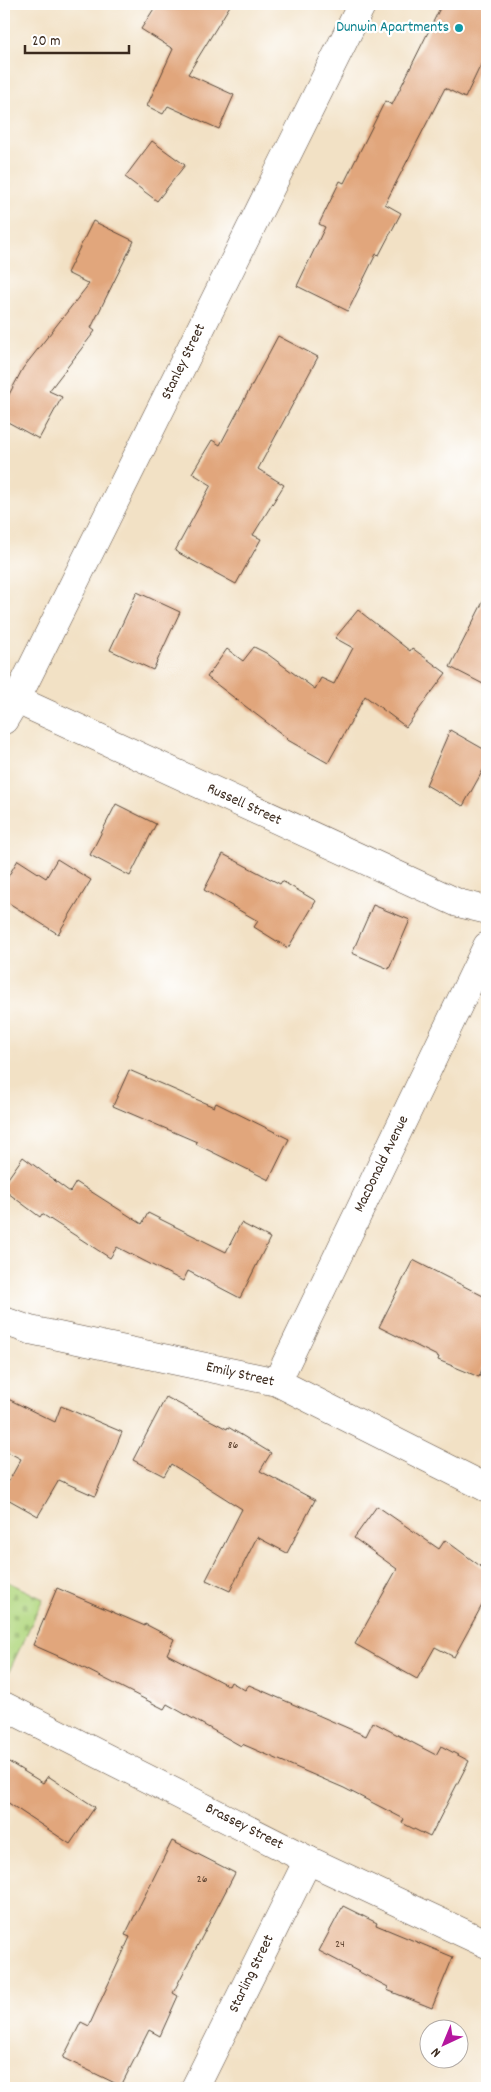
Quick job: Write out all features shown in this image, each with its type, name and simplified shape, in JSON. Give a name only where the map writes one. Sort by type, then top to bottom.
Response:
[{"type":"street","name":"Stanley Street","points":[[8,705],[362,4]]},
{"type":"street","name":"Russell Street","points":[[8,705],[458,903],[487,910]]},
{"type":"street","name":"MacDonald Avenue","points":[[277,1382],[487,946]]},
{"type":"street","name":"Emily Street","points":[[4,1320],[30,1330],[277,1382],[487,1488]]},
{"type":"street","name":"Brassey Street","points":[[4,1706],[308,1860],[487,1944]]},
{"type":"street","name":"Starling Street","points":[[195,2088],[308,1860]]},
{"type":"green space","points":[[4,1580],[43,1599],[4,1682]]},
{"type":"building","points":[[157,4],[231,4],[188,74],[234,95],[219,129],[168,106],[163,114],[147,106],[173,49],[141,29]]},
{"type":"building","points":[[442,4],[487,4],[487,52],[465,98],[445,88],[385,204],[401,213],[379,255],[376,254],[348,311],[297,286],[325,227],[319,224],[340,181],[344,183],[385,101],[392,105]]},
{"type":"building","points":[[152,141],[185,165],[157,201],[125,177]]},
{"type":"building","points":[[93,221],[134,241],[91,328],[95,331],[49,391],[62,397],[39,439],[4,420],[4,404],[23,368],[89,284],[67,273]]},
{"type":"building","points":[[278,336],[318,357],[258,469],[284,485],[253,535],[261,539],[236,584],[175,551],[211,485],[192,473],[212,440],[220,445]]},
{"type":"building","points":[[137,592],[180,612],[153,670],[110,650]]},
{"type":"building","points":[[487,594],[487,686],[450,667]]},
{"type":"building","points":[[358,610],[410,651],[412,648],[446,673],[406,727],[365,696],[328,763],[286,739],[207,677],[227,649],[243,661],[254,647],[266,653],[315,689],[321,678],[334,684],[353,648],[335,638]]},
{"type":"building","points":[[450,730],[487,751],[487,763],[463,806],[426,785]]},
{"type":"building","points":[[116,804],[156,824],[130,876],[90,855]]},
{"type":"building","points":[[223,854],[280,884],[282,881],[316,901],[288,948],[254,927],[258,921],[204,890]]},
{"type":"building","points":[[57,859],[91,880],[58,934],[4,900],[4,883],[18,860],[46,878]]},
{"type":"building","points":[[373,905],[410,920],[389,969],[352,953]]},
{"type":"building","points":[[129,1070],[214,1107],[216,1103],[289,1139],[269,1180],[196,1144],[197,1142],[113,1106]]},
{"type":"building","points":[[23,1157],[70,1192],[76,1182],[142,1224],[148,1213],[226,1252],[241,1223],[270,1238],[240,1298],[188,1271],[183,1281],[117,1247],[110,1258],[42,1214],[40,1217],[4,1190],[4,1184]]},
{"type":"building","points":[[413,1260],[487,1298],[487,1357],[479,1377],[438,1360],[439,1357],[379,1327]]},
{"type":"building","points":[[4,1397],[55,1422],[61,1406],[122,1432],[95,1496],[59,1480],[38,1516],[4,1497],[4,1490],[21,1459],[4,1450]]},
{"type":"building","points":[[166,1397],[227,1429],[228,1427],[271,1453],[260,1471],[315,1500],[287,1553],[257,1537],[230,1591],[206,1580],[242,1509],[171,1464],[164,1476],[133,1460]]},
{"type":"building","points":[[377,1506],[439,1549],[445,1540],[487,1571],[487,1596],[454,1657],[435,1647],[417,1679],[355,1644],[397,1569],[354,1538]]},
{"type":"building","points":[[57,1588],[145,1626],[145,1624],[174,1639],[167,1654],[229,1686],[231,1682],[245,1690],[249,1685],[366,1736],[373,1722],[436,1755],[441,1746],[469,1761],[430,1837],[402,1823],[404,1819],[344,1788],[242,1744],[241,1746],[167,1704],[164,1709],[74,1663],[33,1645]]},
{"type":"building","points":[[4,1759],[43,1783],[48,1776],[95,1807],[70,1844],[4,1800]]},
{"type":"building","points":[[172,1841],[235,1873],[173,1993],[178,1996],[160,2036],[149,2030],[121,2086],[63,2058],[81,2022],[89,2026],[130,1937],[125,1935]]},
{"type":"building","points":[[343,1906],[377,1923],[376,1925],[453,1957],[432,2008],[387,1990],[388,1987],[319,1951]]},
{"type":"place","name":"Dunwin Apartments","points":[[459,28]]}]
